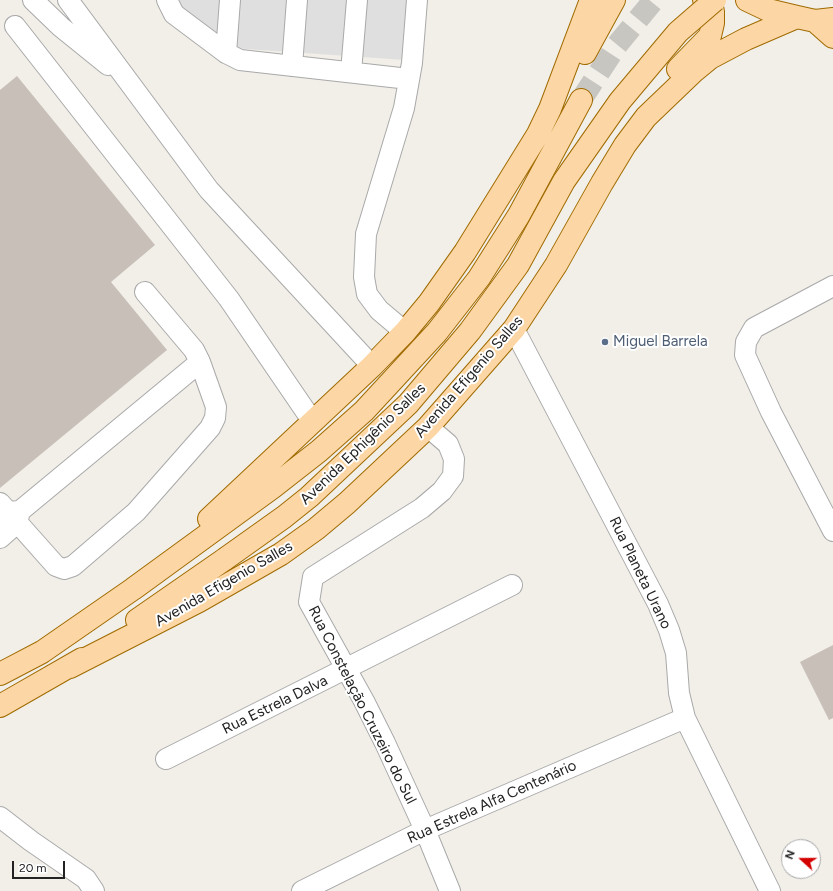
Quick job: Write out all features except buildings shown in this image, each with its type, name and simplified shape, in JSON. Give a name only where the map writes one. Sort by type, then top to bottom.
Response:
[{"type":"main road","name":"Avenida Ephigênio Salles","points":[[133,589],[372,366],[405,332],[429,302],[465,252],[538,134],[550,109],[591,0]]},
{"type":"main road","points":[[550,109],[581,61],[614,0]]},
{"type":"main road","points":[[646,116],[670,78],[710,36],[713,23],[713,11],[704,0]]},
{"type":"main road","name":"Avenida Ephigênio Salles","points":[[0,706],[70,667],[284,517],[309,497],[408,404],[470,331],[518,265],[564,181],[620,101],[678,32],[715,0]]},
{"type":"main road","points":[[747,0],[768,10],[815,19],[833,37]]},
{"type":"main road","name":"Avenida Efigenio Salles","points":[[70,667],[199,601],[281,554],[316,529],[347,503],[428,427],[514,329],[556,265],[625,145],[646,116],[687,76],[710,58],[746,39],[815,19]]},
{"type":"main road","name":"Avenida Ephigênio Salles","points":[[2,670],[42,652],[133,589],[273,488],[319,451],[364,411],[432,338],[479,278],[519,214],[581,100]]},
{"type":"street","points":[[33,0],[61,27],[132,86]]},
{"type":"street","points":[[68,0],[209,190],[372,366]]},
{"type":"street","points":[[167,0],[174,14],[226,53],[240,60],[409,79]]},
{"type":"street","points":[[226,53],[230,0]]},
{"type":"street","points":[[292,66],[297,0]]},
{"type":"street","points":[[351,72],[357,0]]},
{"type":"street","points":[[405,332],[379,310],[367,294],[364,277],[366,234],[404,108],[409,79],[417,0]]},
{"type":"street","points":[[15,26],[229,299],[313,422]]},
{"type":"street","points":[[833,286],[754,328],[746,342],[745,355],[771,412],[833,531]]},
{"type":"street","points":[[9,514],[56,566],[64,569],[73,566],[136,512],[205,434],[215,418],[216,407],[200,362],[194,350],[145,292]]},
{"type":"street","name":"Rua Planeta Urano","points":[[514,329],[658,604],[669,630],[676,654],[680,693],[685,718],[770,891]]},
{"type":"street","points":[[0,538],[9,514],[200,362]]},
{"type":"street","name":"Rua Constelação Cruzeiro do Sul","points":[[428,427],[448,444],[454,460],[453,476],[442,491],[422,508],[313,577],[309,602],[368,708],[425,830],[450,891]]},
{"type":"street","name":"Rua Estrela Dalva","points":[[166,759],[346,670],[512,585]]},
{"type":"street","name":"Rua Estrela Alfa Centenário","points":[[302,891],[425,830],[685,718]]},
{"type":"street","points":[[0,817],[31,841],[86,879],[94,891]]},
{"type":"shaded area","points":[[158,0],[410,0],[405,60],[203,46]]},
{"type":"tunnel","points":[[581,100],[617,45],[654,0]]},
{"type":"place","name":"Miguel Barrela","points":[[605,342]]}]
